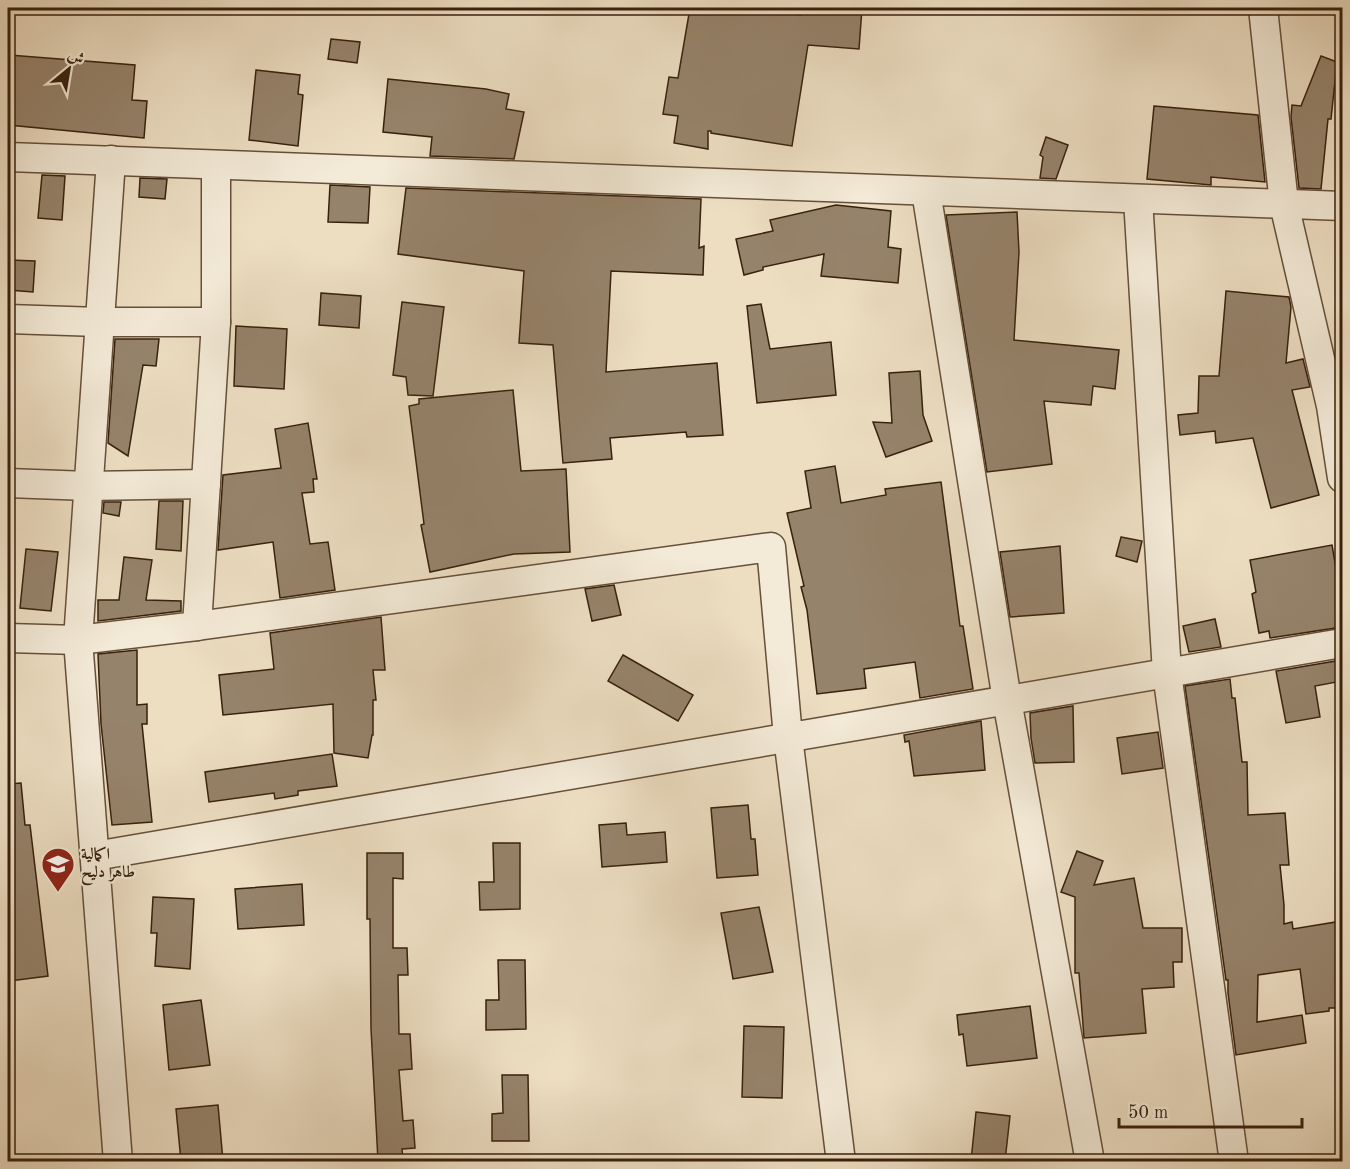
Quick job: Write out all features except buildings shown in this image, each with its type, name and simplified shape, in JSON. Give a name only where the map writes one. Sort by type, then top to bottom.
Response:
[{"type":"street","points":[[1263,8],[1284,204],[1331,406],[1342,478]]},
{"type":"street","points":[[8,157],[1342,206]]},
{"type":"street","points":[[111,160],[78,640],[118,1161]]},
{"type":"street","points":[[197,626],[216,322],[216,165]]},
{"type":"street","points":[[926,191],[1007,700],[1090,1161]]},
{"type":"street","points":[[1138,199],[1167,673],[1234,1161]]},
{"type":"street","points":[[8,319],[216,322]]},
{"type":"street","points":[[8,483],[88,486],[206,484]]},
{"type":"street","points":[[8,638],[78,640],[197,626],[771,547],[788,737],[841,1161]]},
{"type":"street","points":[[95,856],[1342,643]]},
{"type":"place","name":"اكمالية طاهر دليح","points":[[58,893]]}]
